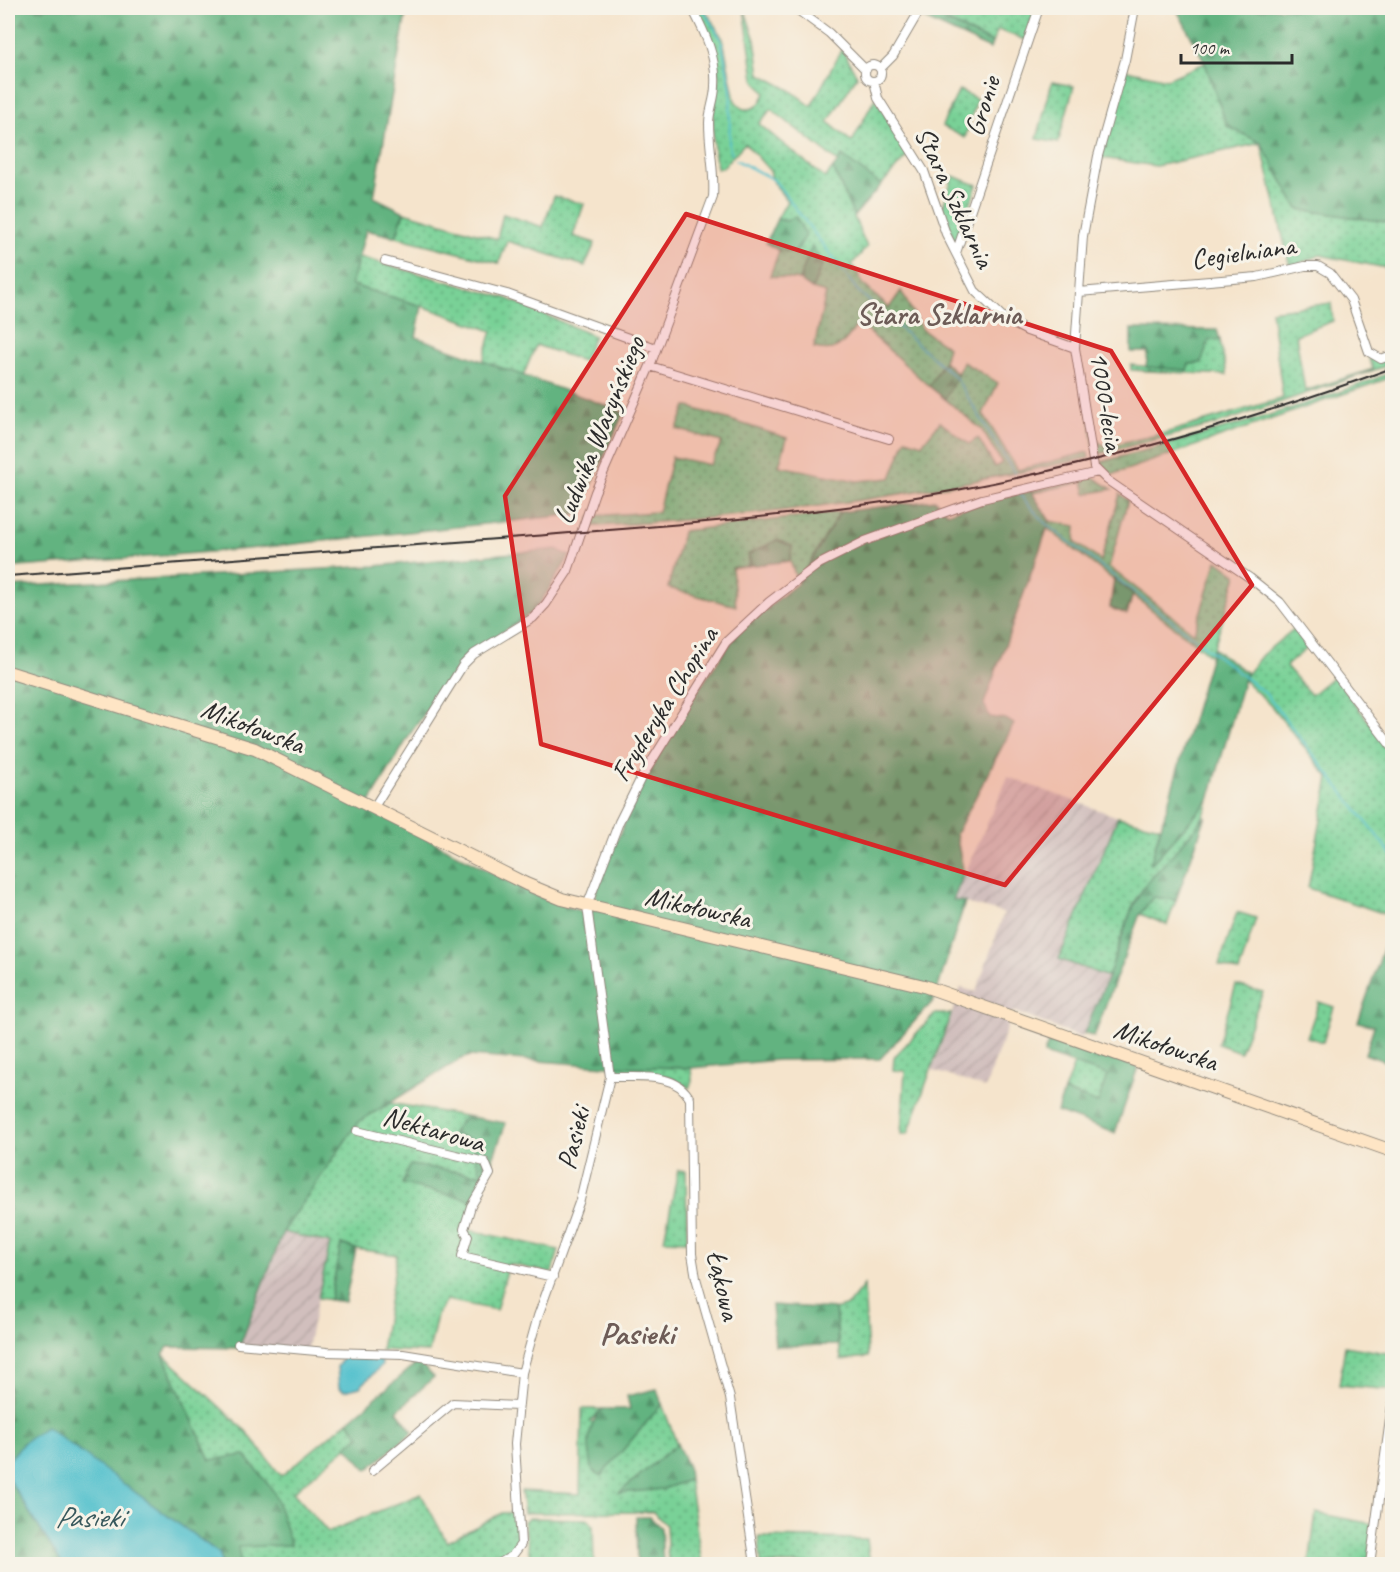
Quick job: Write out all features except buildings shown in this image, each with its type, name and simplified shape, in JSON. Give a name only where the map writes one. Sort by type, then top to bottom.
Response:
[{"type":"main road","name":"Mikołowska","points":[[8,672],[255,749],[526,884],[587,906],[841,964],[924,986],[1392,1151]]},
{"type":"street","name":"Ludwika Waryńskiego","points":[[374,807],[463,665],[474,654],[533,618],[558,587],[575,554],[595,492],[650,366],[713,197],[715,176],[709,120],[715,88],[715,69],[706,36],[692,8]]},
{"type":"street","points":[[795,8],[829,33],[866,70],[866,77],[874,81],[881,76],[880,69]]},
{"type":"street","points":[[880,69],[893,56],[921,8]]},
{"type":"street","name":"Gronie","points":[[956,253],[1039,8]]},
{"type":"street","name":"1000-lecia","points":[[1135,8],[1125,60],[1091,189],[1083,236],[1075,348],[1094,467],[1266,589],[1286,611],[1392,747]]},
{"type":"street","points":[[866,70],[873,65],[880,69]]},
{"type":"street","name":"Stara Szklarnia","points":[[874,81],[878,98],[924,171],[934,204],[975,291],[987,305],[1027,332],[1075,348]]},
{"type":"street","points":[[385,261],[507,294],[656,348]]},
{"type":"street","name":"Cegielniana","points":[[1079,292],[1248,278],[1305,266],[1318,266],[1330,273],[1351,300],[1368,352],[1381,359],[1392,355]]},
{"type":"street","points":[[650,366],[889,439]]},
{"type":"street","name":"Fryderyka Chopina","points":[[587,906],[620,822],[662,742],[717,654],[753,615],[819,564],[865,542],[982,499],[1098,472]]},
{"type":"street","name":"Pasieki","points":[[498,1564],[512,1556],[521,1544],[515,1470],[522,1373],[580,1200],[610,1077],[587,906]]},
{"type":"street","name":"Łąkowa","points":[[610,1077],[669,1080],[679,1085],[690,1099],[692,1254],[696,1278],[730,1398],[755,1564]]},
{"type":"street","name":"Nektarowa","points":[[357,1131],[485,1162],[490,1174],[471,1206],[464,1228],[468,1236],[462,1256],[553,1277]]},
{"type":"street","points":[[238,1344],[327,1352],[403,1354],[522,1373]]},
{"type":"street","points":[[372,1472],[453,1403],[518,1406]]},
{"type":"street","points":[[1370,1564],[1392,1406]]},
{"type":"highlighted area","points":[[686,214],[1111,351],[1252,585],[1005,885],[541,744],[505,496]]},
{"type":"shaded area","points":[[1008,777],[1118,817],[1059,959],[1108,977],[1082,1038],[1013,1011],[985,1088],[932,1070],[961,988],[976,992],[1004,913],[953,900]]},
{"type":"shaded area","points":[[283,1232],[330,1243],[306,1352],[239,1348]]},
{"type":"green space","points":[[8,8],[407,8],[374,197],[404,212],[396,237],[366,230],[351,285],[422,306],[416,337],[624,412],[579,514],[248,549],[8,568]]},
{"type":"green space","points":[[699,8],[704,8],[723,39],[735,101],[743,109],[757,106],[765,93],[754,79],[744,8],[755,40],[760,74],[790,90],[811,106],[842,49],[857,76],[828,122],[852,142],[875,98],[910,153],[881,185],[842,156],[838,162],[771,109],[759,124],[825,178],[833,168],[867,247],[852,264],[864,285],[889,308],[901,291],[922,330],[948,347],[944,361],[929,386],[859,323],[845,341],[836,348],[814,348],[826,293],[812,289],[822,265],[812,247],[799,280],[770,276],[779,251],[796,252],[786,221],[777,219],[787,201],[773,182],[770,171],[745,143],[723,167],[717,169],[713,142],[713,115],[719,82],[715,50],[698,13]]},
{"type":"green space","points":[[926,8],[1036,8],[1026,40],[998,30],[992,43],[924,10]]},
{"type":"green space","points":[[1176,8],[1392,8],[1392,223],[1298,209],[1261,143],[1227,126],[1205,63]]},
{"type":"green space","points":[[924,10],[992,43],[990,49],[920,17]]},
{"type":"green space","points":[[1205,63],[1227,126],[1261,143],[1156,166],[1101,158],[1126,70],[1167,79]]},
{"type":"green space","points":[[1052,82],[1074,86],[1058,143],[1037,139]]},
{"type":"green space","points":[[959,90],[977,99],[965,138],[942,126]]},
{"type":"green space","points":[[1261,143],[1298,209],[1392,223],[1392,269],[1320,255],[1290,267]]},
{"type":"green space","points":[[842,156],[881,185],[854,216],[833,168]]},
{"type":"green space","points":[[953,176],[977,185],[958,240],[955,242],[942,209]]},
{"type":"green space","points":[[554,196],[584,204],[573,236],[595,243],[585,266],[507,241],[499,263],[396,237],[404,212],[497,239],[503,214],[543,227]]},
{"type":"green space","points":[[795,216],[806,235],[796,252],[779,251],[766,243],[777,219],[786,221]]},
{"type":"green space","points":[[812,246],[822,265],[812,289],[799,280]]},
{"type":"green space","points":[[359,257],[506,298],[594,336],[583,361],[536,345],[523,376],[483,361],[492,331],[422,306],[351,285]]},
{"type":"green space","points":[[1331,303],[1333,321],[1296,335],[1305,391],[1373,369],[1369,359],[1372,358],[1392,358],[1392,364],[1217,424],[1095,455],[1082,367],[1096,441],[1106,446],[1162,434],[1283,398],[1271,311]]},
{"type":"green space","points":[[1131,329],[1217,330],[1220,340],[1209,340],[1201,363],[1189,364],[1187,370],[1146,367],[1148,352],[1131,352]]},
{"type":"green space","points":[[1209,340],[1220,340],[1227,375],[1131,370],[1131,365],[1186,370],[1189,364],[1201,363]]},
{"type":"green space","points":[[944,361],[958,374],[945,399],[929,386]]},
{"type":"green space","points":[[963,362],[998,383],[983,414],[1018,470],[1088,452],[1089,458],[961,483],[833,504],[741,515],[587,527],[591,516],[658,512],[672,457],[710,465],[722,442],[677,429],[686,406],[787,438],[779,466],[857,481],[891,478],[906,439],[922,444],[940,422],[969,444],[978,438],[995,467],[1002,463],[982,430],[945,399]]},
{"type":"green space","points":[[1392,372],[1392,377],[1109,476],[1101,471],[1097,463],[1283,411]]},
{"type":"green space","points":[[1093,477],[1112,489],[1086,494],[1083,482],[1033,493],[1031,491]]},
{"type":"green space","points":[[1031,491],[1050,521],[984,704],[990,717],[1006,719],[1014,724],[956,834],[964,874],[953,900],[965,902],[934,1000],[880,1059],[778,1060],[691,1068],[606,1066],[470,1056],[461,1059],[358,1122],[283,1232],[239,1348],[168,1347],[163,1354],[210,1460],[245,1455],[274,1492],[291,1545],[238,1547],[241,1564],[221,1564],[220,1554],[202,1541],[24,1442],[8,1461],[8,587],[375,566],[557,549],[570,556],[535,611],[466,656],[412,731],[367,807],[533,894],[591,915],[598,882],[625,822],[643,783],[686,708],[738,632],[798,583],[840,512],[935,500],[947,513],[982,501]]},
{"type":"green space","points":[[1120,494],[1128,500],[1109,567],[1194,633],[1217,560],[1237,575],[1211,656],[1047,528],[1050,521],[1076,526],[1075,542],[1101,561]]},
{"type":"green space","points":[[840,512],[798,583],[790,561],[792,546],[749,554],[748,566],[732,568],[736,606],[668,588],[683,531]]},
{"type":"green space","points":[[777,540],[792,546],[790,561],[748,566],[749,554]]},
{"type":"green space","points":[[1114,579],[1133,594],[1127,614],[1110,608]]},
{"type":"green space","points":[[1295,628],[1310,646],[1286,666],[1311,695],[1334,676],[1392,752],[1392,889],[1388,915],[1308,888],[1329,778],[1272,707],[1243,679],[1262,655]]},
{"type":"green space","points":[[1213,648],[1246,672],[1209,800],[1150,865]]},
{"type":"green space","points":[[1209,800],[1205,813],[1190,836],[1152,876],[1138,897],[1108,977],[1059,959],[1118,817],[1160,827],[1151,864]]},
{"type":"green space","points":[[1206,816],[1176,900],[1153,897],[1140,914],[1094,1037],[1084,1033],[1108,977],[1131,911],[1144,887]]},
{"type":"green space","points":[[1153,897],[1176,900],[1167,925],[1140,914]]},
{"type":"green space","points":[[1237,912],[1256,918],[1239,972],[1219,965]]},
{"type":"green space","points":[[1392,924],[1392,1064],[1365,1054],[1374,1026],[1358,1022]]},
{"type":"green space","points":[[1236,985],[1263,992],[1240,1052],[1218,1044]]},
{"type":"green space","points":[[1319,1002],[1334,1007],[1323,1042],[1307,1037]]},
{"type":"green space","points":[[935,1014],[951,1014],[908,1134],[901,1134],[905,1071],[893,1070],[894,1057]]},
{"type":"green space","points":[[1050,1037],[1138,1067],[1115,1133],[1057,1112],[1064,1091],[1098,1103],[1107,1075],[1044,1054]]},
{"type":"green space","points":[[1074,1064],[1108,1075],[1098,1103],[1064,1091]]},
{"type":"green space","points":[[615,1066],[691,1068],[692,1081],[689,1088],[669,1076],[623,1074]]},
{"type":"green space","points":[[390,1103],[465,1116],[452,1134],[475,1141],[474,1154],[483,1175],[410,1165],[477,1201],[468,1230],[559,1250],[552,1273],[509,1264],[496,1310],[446,1300],[437,1315],[429,1352],[381,1350],[397,1255],[356,1249],[341,1244],[330,1300],[318,1298],[330,1243],[283,1232],[358,1122]]},
{"type":"green space","points":[[465,1116],[506,1123],[477,1201],[402,1184],[410,1165],[482,1175],[474,1154],[475,1141],[452,1134]]},
{"type":"green space","points":[[678,1170],[686,1171],[687,1241],[664,1240]]},
{"type":"green space","points":[[341,1244],[356,1249],[345,1302],[330,1300]]},
{"type":"green space","points":[[864,1285],[868,1357],[841,1360],[835,1309],[848,1305]]},
{"type":"green space","points":[[772,1305],[835,1309],[838,1345],[775,1346]]},
{"type":"green space","points":[[1345,1346],[1392,1354],[1392,1390],[1339,1385]]},
{"type":"green space","points":[[163,1354],[246,1431],[281,1476],[348,1421],[360,1436],[293,1492],[328,1532],[421,1494],[447,1542],[502,1513],[517,1512],[518,1545],[511,1553],[492,1564],[241,1564],[210,1460]]},
{"type":"green space","points":[[418,1362],[434,1377],[397,1411],[413,1432],[367,1470],[346,1446],[360,1436],[348,1421]]},
{"type":"green space","points":[[657,1389],[662,1404],[601,1476],[593,1471],[589,1438],[593,1423],[602,1409],[630,1409],[627,1396]]},
{"type":"green space","points":[[662,1404],[677,1444],[620,1492],[663,1489],[689,1480],[702,1564],[668,1564],[666,1525],[653,1512],[524,1513],[521,1491],[580,1494],[582,1409],[602,1409],[590,1422],[640,1429]]},
{"type":"green space","points":[[677,1444],[688,1467],[689,1480],[663,1489],[619,1493]]},
{"type":"green space","points":[[8,1478],[62,1564],[8,1564]]},
{"type":"green space","points":[[1316,1513],[1373,1524],[1368,1564],[1309,1564]]},
{"type":"green space","points":[[636,1517],[650,1517],[661,1528],[663,1564],[637,1564]]},
{"type":"green space","points":[[528,1518],[588,1519],[593,1525],[594,1564],[531,1563],[524,1521]]},
{"type":"green space","points":[[759,1537],[867,1539],[870,1564],[761,1564]]},
{"type":"water","points":[[343,1358],[381,1359],[382,1365],[360,1387],[344,1391],[339,1388],[337,1367]]},
{"type":"water","name":"Pasieki","points":[[46,1427],[220,1554],[221,1564],[62,1564],[8,1478],[8,1461],[24,1442]]},
{"type":"waterway","points":[[702,8],[721,39],[731,90],[729,145],[731,154]]},
{"type":"waterway","points":[[736,160],[774,180],[858,291],[956,378],[1015,474]]},
{"type":"waterway","points":[[1019,494],[1045,523],[1265,693],[1392,855]]},
{"type":"railway","points":[[8,576],[686,524],[903,499],[1013,479],[1123,453],[1286,405],[1392,368]]},
{"type":"district","name":"Stara Szklarnia","points":[[939,314]]},
{"type":"district","name":"Pasieki","points":[[637,1333]]}]
